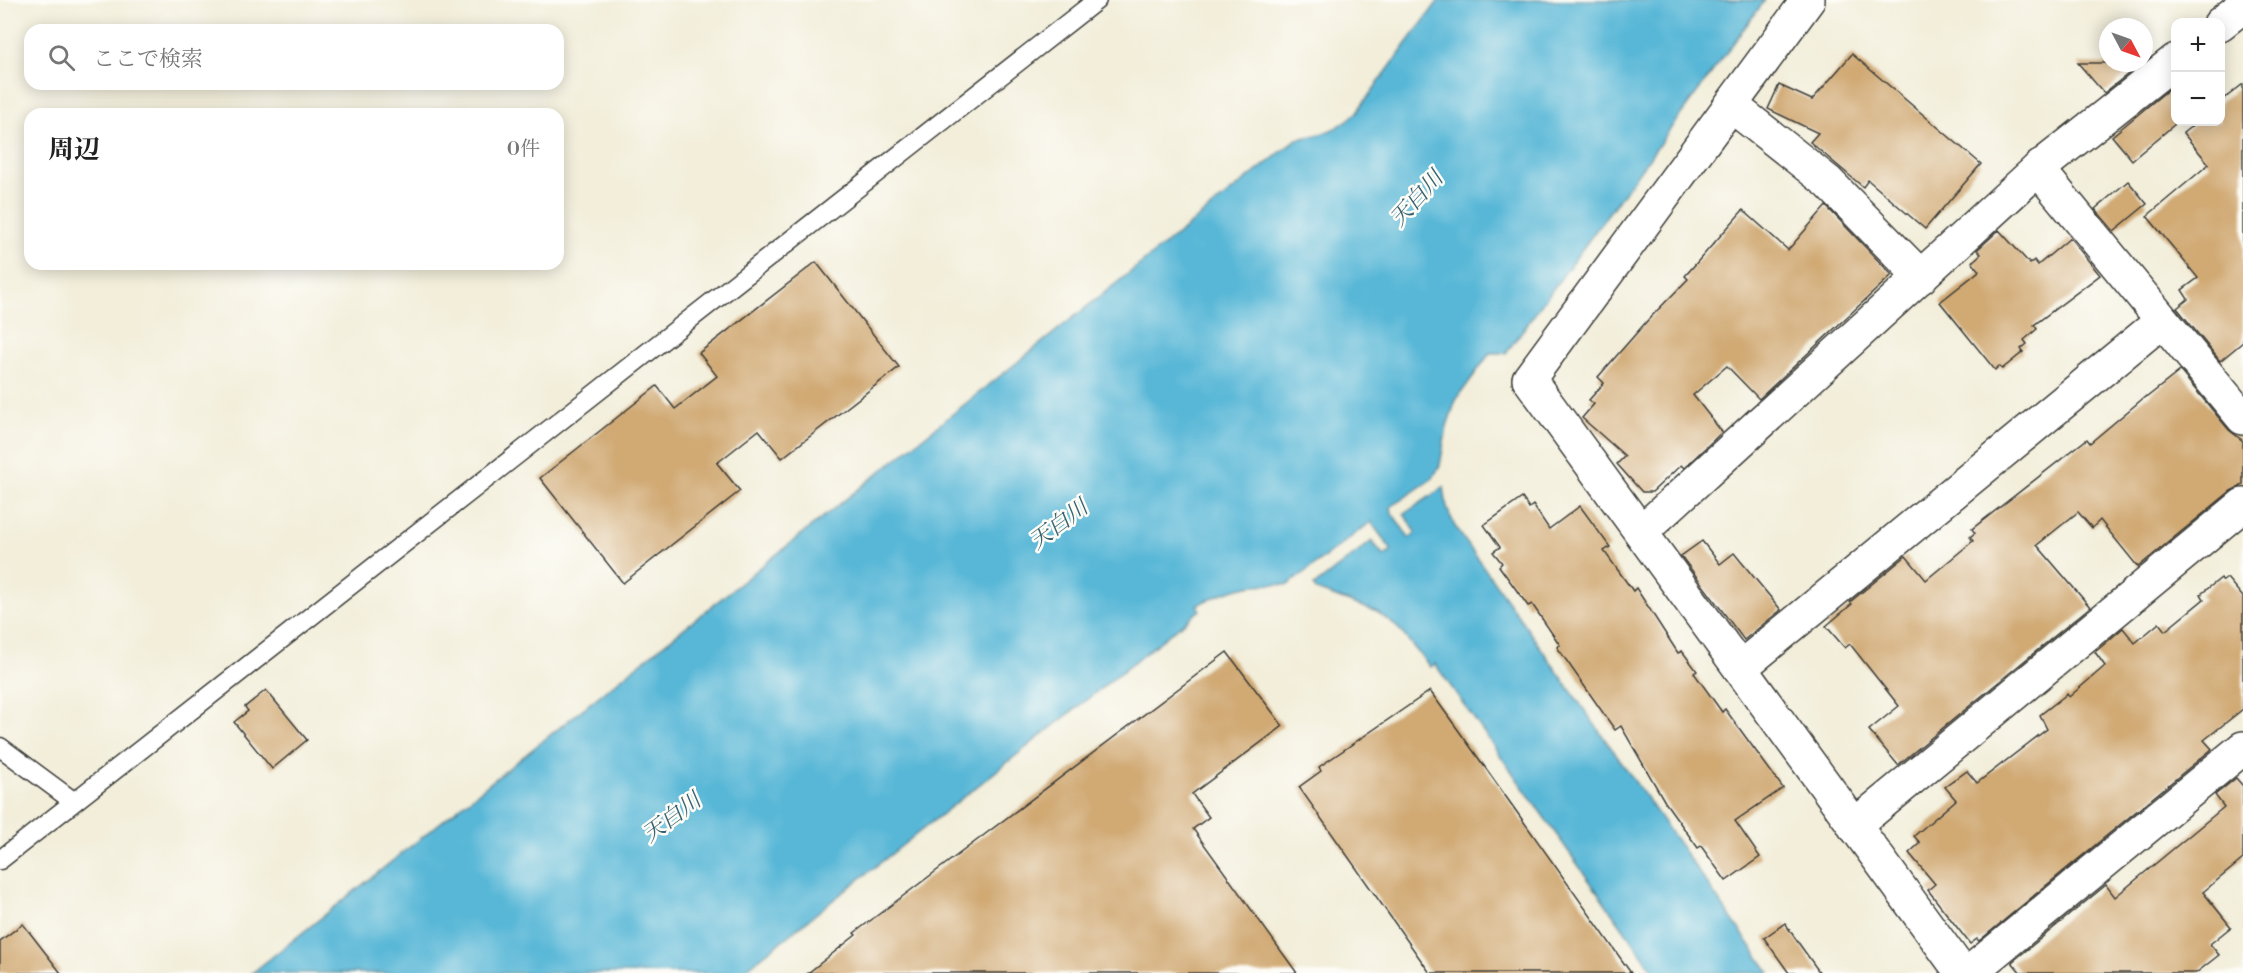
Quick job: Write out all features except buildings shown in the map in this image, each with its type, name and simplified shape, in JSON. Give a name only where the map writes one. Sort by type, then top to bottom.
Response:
[{"type":"street","points":[[1808,0],[1529,379],[1962,973]]},
{"type":"street","points":[[2225,20],[2243,6]]},
{"type":"street","points":[[1641,532],[2038,169],[2171,63]]},
{"type":"street","points":[[1732,106],[1828,182],[1921,277]]},
{"type":"street","points":[[2038,169],[2243,418]]},
{"type":"street","points":[[1740,668],[2162,321]]},
{"type":"street","points":[[1854,826],[2243,505]]},
{"type":"street","points":[[1969,973],[2243,748]]},
{"type":"lane","points":[[0,860],[1097,0]]},
{"type":"lane","points":[[0,747],[73,801]]},
{"type":"water","name":"天白川","points":[[1439,0],[1765,0],[1506,353],[1490,353],[1456,400],[1447,426],[1440,465],[1433,478],[1391,507],[1392,513],[1409,538],[1416,532],[1404,514],[1444,487],[1447,508],[1454,525],[1770,973],[1655,973],[1435,664],[1430,667],[1398,628],[1377,612],[1316,590],[1314,586],[1372,541],[1384,556],[1392,551],[1371,522],[1288,585],[1263,584],[1241,588],[1220,594],[1197,605],[1200,610],[741,973],[252,973],[1297,139],[1314,136],[1343,124],[1356,113]]}]
